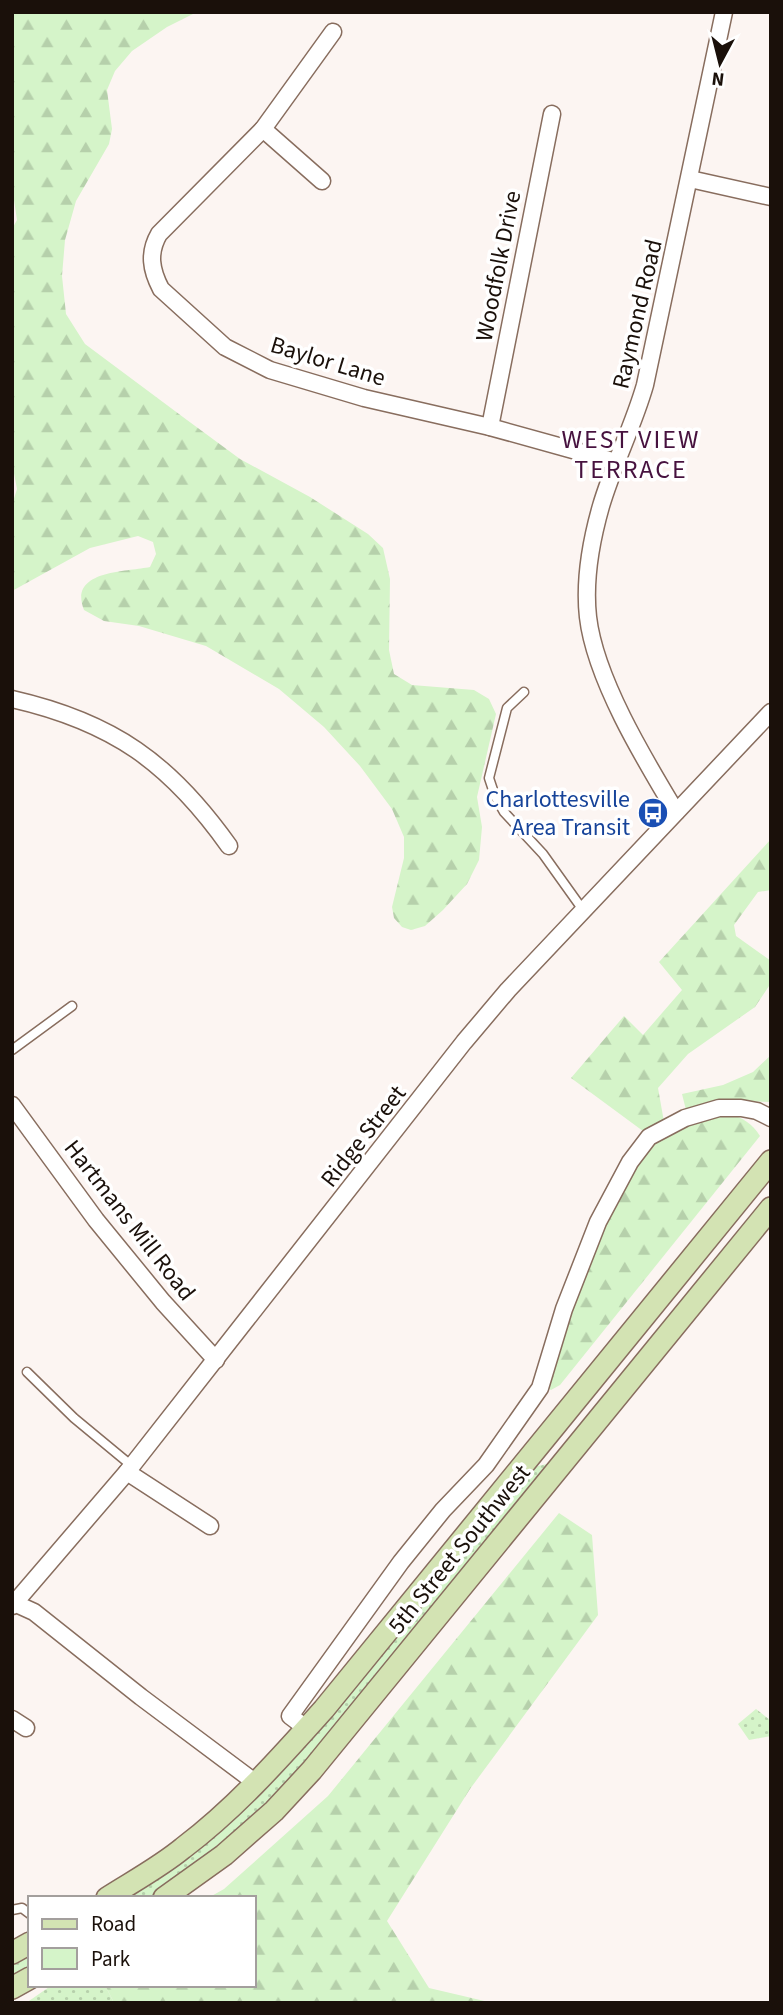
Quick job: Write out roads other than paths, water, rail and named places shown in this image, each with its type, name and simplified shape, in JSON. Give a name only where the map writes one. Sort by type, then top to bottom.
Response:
[{"type":"main road","name":"5th Street Southwest","points":[[110,1896],[182,1850],[256,1783],[306,1728],[771,1161]]},
{"type":"main road","name":"5th Street Southwest","points":[[167,1896],[224,1855],[274,1811],[313,1770],[771,1208]]},
{"type":"main road","points":[[12,1953],[28,1943]]},
{"type":"main road","points":[[12,1988],[28,1979]]},
{"type":"street","name":"Raymond Road","points":[[676,811],[647,762],[595,651],[588,619],[587,591],[589,563],[600,509],[616,462],[636,418],[645,386],[724,12]]},
{"type":"street","name":"Baylor Lane","points":[[333,32],[264,129],[159,234],[151,256],[161,289],[225,347],[270,370],[364,398],[490,427],[616,462]]},
{"type":"street","name":"Woodfolk Drive","points":[[490,427],[552,114]]},
{"type":"street","points":[[264,129],[322,181]]},
{"type":"street","points":[[690,179],[771,197]]},
{"type":"street","points":[[12,699],[67,714],[127,742],[178,783],[202,809],[229,846]]},
{"type":"street","name":"Ridge Street","points":[[13,1604],[129,1469],[464,1042],[508,990],[771,712]]},
{"type":"street","name":"Hartmans Mill Road","points":[[12,1105],[96,1220],[163,1302],[216,1360]]},
{"type":"street","name":"5th Street Southwest","points":[[306,1728],[290,1716],[401,1562],[443,1510],[486,1465],[540,1388],[564,1309],[598,1222],[630,1162],[649,1137],[685,1118],[719,1108],[757,1111],[771,1118]]},
{"type":"street","points":[[551,1430],[575,1449]]},
{"type":"street","points":[[129,1469],[210,1526]]},
{"type":"street","name":"5th Street Southwest","points":[[381,1591],[405,1609]]},
{"type":"street","points":[[13,1604],[34,1612],[256,1783]]},
{"type":"lane","points":[[524,692],[507,708],[489,778],[504,812],[543,854],[583,910]]},
{"type":"lane","points":[[12,1050],[72,1006]]},
{"type":"lane","points":[[27,1372],[129,1469]]},
{"type":"lane","points":[[12,1910],[22,1908],[28,1912]]},
{"type":"place","name":"Charlottesville Area Transit","points":[[653,813]]},
{"type":"district","name":"WEST VIEW TERRACE","points":[[631,454]]}]
